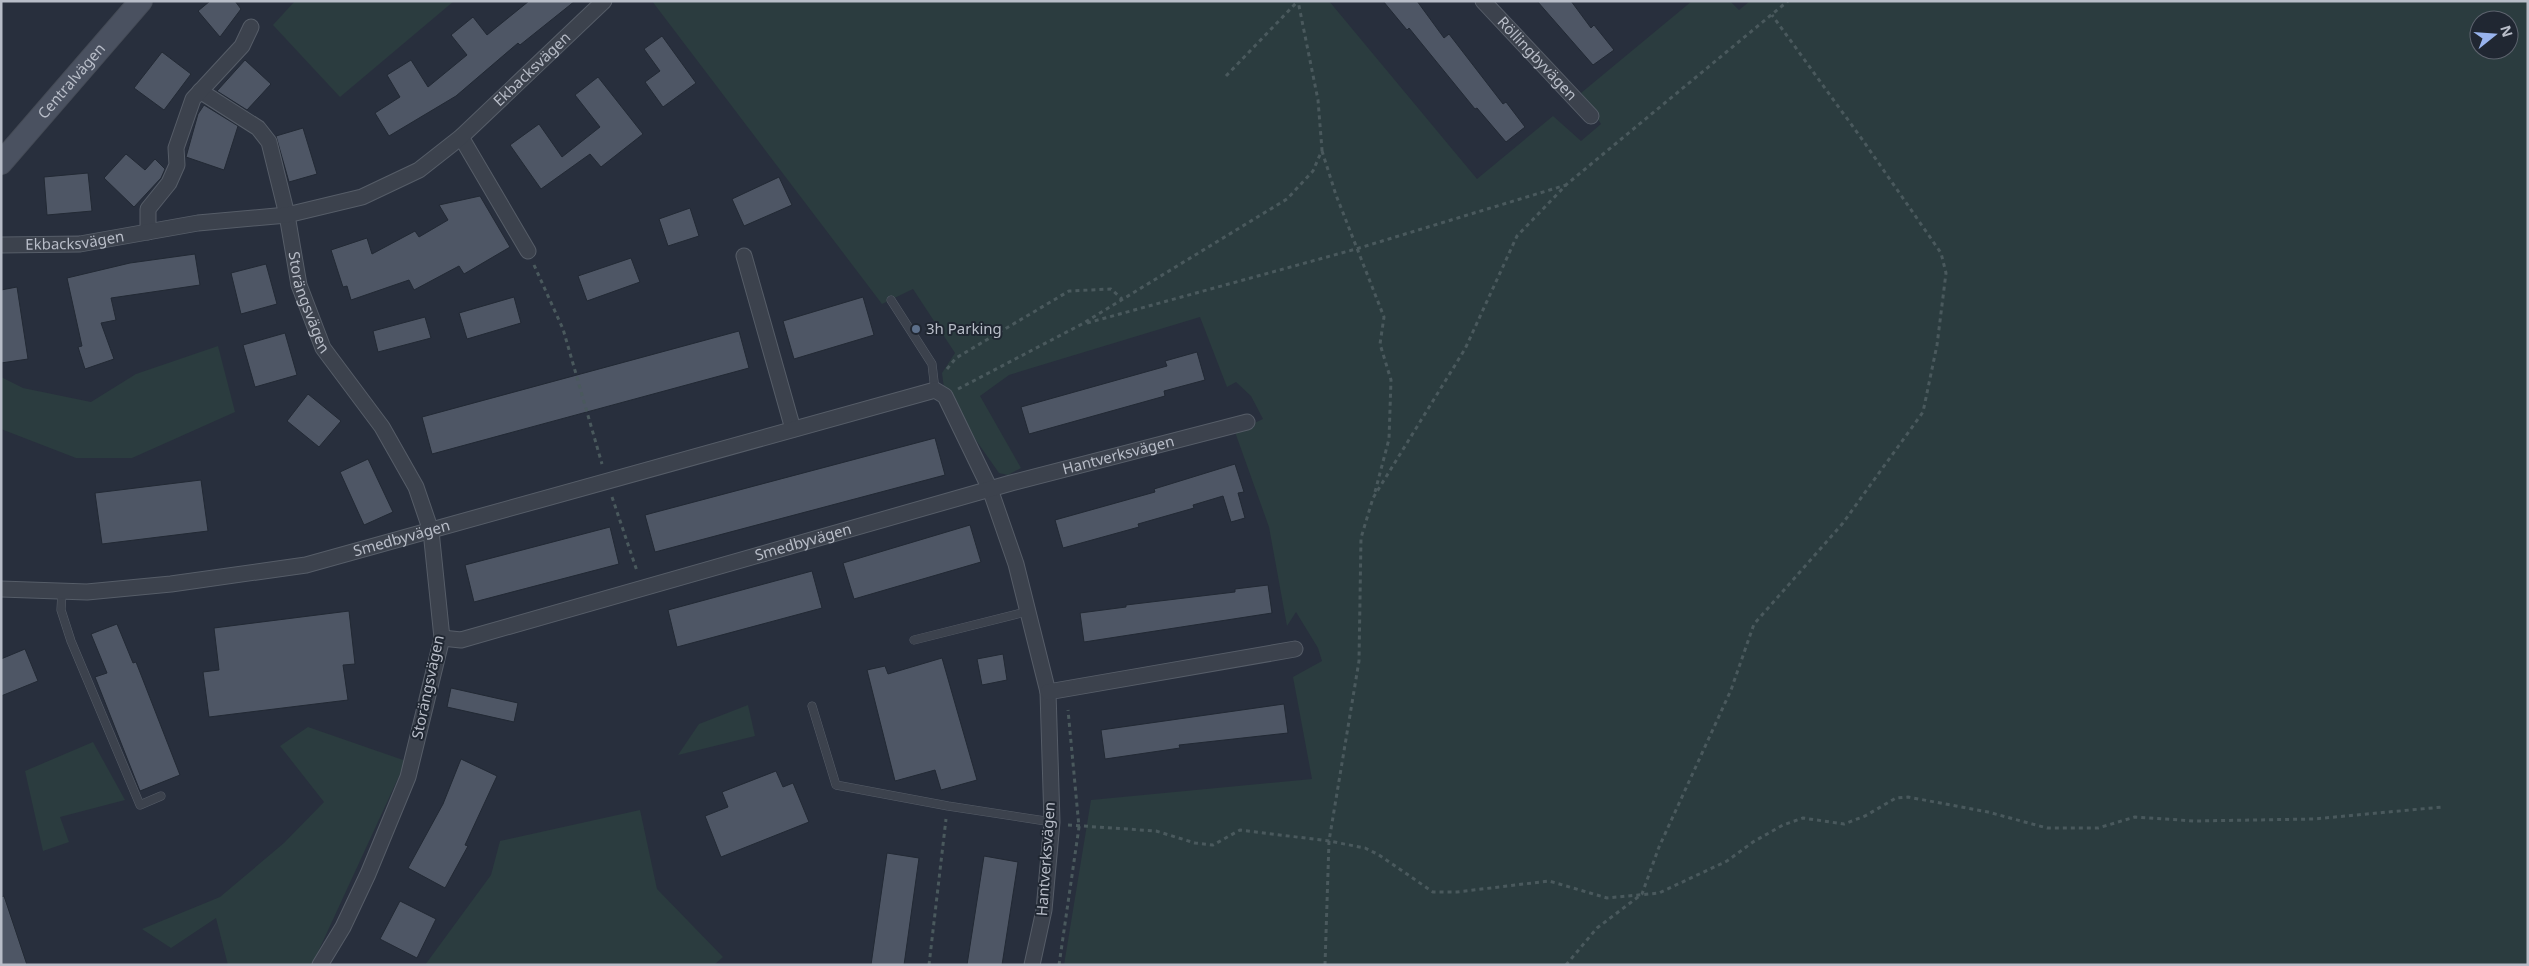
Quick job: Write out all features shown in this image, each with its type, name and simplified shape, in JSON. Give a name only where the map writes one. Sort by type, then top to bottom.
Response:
[{"type":"street","name":"Centralvägen","points":[[1,163],[141,1]]},
{"type":"street","name":"Ekbacksvägen","points":[[1,245],[80,244],[198,223],[287,215],[362,196],[419,170],[461,137],[604,1]]},
{"type":"street","name":"Röllingbyvägen","points":[[1483,1],[1591,116]]},
{"type":"street","points":[[148,232],[148,209],[169,183],[177,165],[176,148],[193,99],[242,46],[251,26]]},
{"type":"street","points":[[200,91],[258,128],[268,142],[287,215]]},
{"type":"street","points":[[461,137],[528,251]]},
{"type":"street","name":"Storängsvägen","points":[[287,215],[299,284],[323,348],[382,427],[416,487],[431,531],[442,638],[408,777],[368,874],[343,927],[320,965]]},
{"type":"street","points":[[744,256],[793,428]]},
{"type":"street","name":"Smedbyvägen","points":[[1,589],[87,592],[171,584],[306,565],[935,390]]},
{"type":"street","name":"Hantverksvägen","points":[[935,390],[945,396],[990,489],[1016,564],[1048,692],[1052,822],[1044,910],[1032,965]]},
{"type":"street","name":"Hantverksvägen","points":[[990,489],[1247,422]]},
{"type":"street","name":"Smedbyvägen","points":[[442,638],[461,640],[990,489]]},
{"type":"street","points":[[1048,692],[1295,649]]},
{"type":"lane","points":[[891,300],[932,364],[935,390]]},
{"type":"lane","points":[[62,591],[61,610],[71,641],[140,805],[161,796]]},
{"type":"lane","points":[[914,640],[1029,611]]},
{"type":"lane","points":[[812,706],[836,785],[948,806],[1052,822]]},
{"type":"path","points":[[1226,76],[1298,1]]},
{"type":"path","points":[[1298,1],[1318,100],[1322,150],[1356,249],[1384,317],[1380,344],[1391,380],[1389,439],[1361,538],[1359,661],[1329,841],[1325,965]]},
{"type":"path","points":[[1373,498],[1465,349],[1517,236],[1567,184],[1788,1]]},
{"type":"path","points":[[1566,965],[1597,928],[1642,894],[1659,847],[1731,690],[1754,624],[1843,523],[1923,412],[1938,345],[1946,273],[1941,254],[1864,142],[1772,15]]},
{"type":"path","points":[[953,383],[956,390],[1082,324],[1287,199],[1313,171],[1322,150]]},
{"type":"path","points":[[1082,324],[1356,249],[1567,184]]},
{"type":"path","points":[[528,251],[563,329],[607,480],[643,588]]},
{"type":"path","points":[[949,376],[946,370],[956,358],[1069,291],[1112,289],[1122,299]]},
{"type":"path","points":[[1052,822],[1079,827],[1156,831],[1195,843],[1213,845],[1240,830],[1329,841],[1364,848],[1379,855],[1433,892],[1457,892],[1549,881],[1607,898],[1659,893],[1727,861],[1783,825],[1803,818],[1844,824],[1865,816],[1896,798],[1908,797],[1988,812],[2048,828],[2098,828],[2135,818],[2194,821],[2314,819],[2442,807]]},
{"type":"path","points":[[929,965],[948,806]]},
{"type":"shaded area","points":[[295,1],[454,1],[340,97],[273,25]]},
{"type":"shaded area","points":[[652,1],[1329,1],[1477,179],[1553,116],[1581,141],[1601,124],[1581,93],[1692,1],[1730,1],[1739,10],[1750,1],[2528,1],[2528,965],[1064,965],[1091,800],[1312,779],[1293,677],[1322,661],[1318,648],[1296,612],[1287,626],[1269,527],[1235,432],[1263,419],[1251,396],[1236,382],[1227,387],[1200,317],[1009,375],[980,396],[1021,468],[1008,475],[999,473],[945,396],[942,373],[955,353],[913,289],[882,304]]},
{"type":"shaded area","points":[[218,346],[235,412],[132,458],[76,458],[1,429],[1,377],[23,388],[91,402],[136,374]]},
{"type":"shaded area","points":[[748,705],[755,736],[678,755],[699,724]]},
{"type":"shaded area","points":[[308,727],[406,761],[312,965],[228,965],[216,918],[171,948],[142,929],[220,897],[284,843],[324,802],[280,746]]},
{"type":"shaded area","points":[[93,742],[125,800],[60,817],[69,842],[43,851],[25,771]]},
{"type":"shaded area","points":[[640,810],[657,889],[723,957],[714,965],[425,965],[491,875],[500,841]]},
{"type":"building","points":[[210,1],[235,1],[241,9],[220,37],[198,11]]},
{"type":"building","points":[[529,1],[575,1],[520,45],[518,43],[456,96],[389,136],[375,113],[400,97],[387,75],[411,60],[428,87],[467,55],[451,35],[473,17],[487,35]]},
{"type":"building","points":[[1383,1],[1417,1],[1444,38],[1449,34],[1503,104],[1506,102],[1525,127],[1506,142],[1477,108],[1475,109],[1409,28],[1407,30]]},
{"type":"building","points":[[1537,1],[1571,1],[1591,28],[1594,25],[1614,50],[1593,65]]},
{"type":"building","points":[[662,36],[696,83],[663,107],[645,82],[660,71],[644,49]]},
{"type":"building","points":[[162,52],[191,74],[164,110],[134,88]]},
{"type":"building","points":[[245,60],[271,84],[247,110],[217,91]]},
{"type":"building","points":[[598,77],[643,134],[601,167],[590,154],[541,189],[510,145],[539,124],[562,157],[600,127],[575,95]]},
{"type":"building","points":[[204,105],[238,126],[224,170],[186,157],[198,114]]},
{"type":"building","points":[[303,128],[317,174],[289,182],[276,136]]},
{"type":"building","points":[[126,154],[145,170],[155,159],[165,169],[161,178],[134,207],[104,178]]},
{"type":"building","points":[[88,173],[92,211],[47,215],[44,177]]},
{"type":"building","points":[[779,177],[792,205],[744,226],[732,199]]},
{"type":"building","points":[[480,196],[510,247],[464,274],[459,266],[414,290],[409,280],[351,300],[347,286],[343,287],[331,250],[367,238],[372,254],[415,231],[419,237],[448,220],[439,205]]},
{"type":"building","points":[[690,208],[699,236],[668,246],[659,219]]},
{"type":"building","points":[[195,254],[200,285],[111,298],[116,320],[101,323],[114,359],[85,369],[78,347],[82,346],[67,278],[130,263]]},
{"type":"building","points":[[631,258],[640,282],[587,301],[578,276]]},
{"type":"building","points":[[266,264],[277,304],[241,314],[231,273]]},
{"type":"building","points":[[17,287],[28,359],[1,363],[1,290]]},
{"type":"building","points":[[514,297],[521,323],[467,339],[459,313]]},
{"type":"building","points":[[863,297],[874,335],[794,359],[783,321]]},
{"type":"building","points":[[425,317],[431,338],[378,352],[373,331]]},
{"type":"building","points":[[739,331],[749,368],[432,454],[422,417]]},
{"type":"building","points":[[285,333],[297,375],[255,387],[243,345]]},
{"type":"building","points":[[1197,352],[1205,380],[1164,391],[1165,396],[1029,434],[1021,407],[1167,366],[1165,361]]},
{"type":"building","points":[[308,394],[341,421],[319,447],[287,421]]},
{"type":"building","points":[[935,438],[945,475],[655,552],[645,515]]},
{"type":"building","points":[[368,459],[393,512],[364,525],[340,472]]},
{"type":"building","points":[[1235,464],[1244,492],[1238,493],[1245,518],[1231,522],[1223,496],[1193,505],[1194,508],[1138,524],[1139,527],[1063,548],[1055,520],[1155,492],[1154,489]]},
{"type":"building","points":[[201,480],[208,531],[102,544],[95,493]]},
{"type":"building","points":[[970,525],[981,562],[854,599],[843,563]]},
{"type":"building","points":[[610,527],[619,564],[474,602],[465,565]]},
{"type":"building","points":[[812,571],[822,608],[677,647],[668,610]]},
{"type":"building","points":[[1268,585],[1272,613],[1084,642],[1080,613],[1126,607],[1126,605],[1235,592],[1235,589]]},
{"type":"building","points":[[349,611],[355,664],[343,665],[348,700],[209,717],[203,672],[219,670],[214,628]]},
{"type":"building","points":[[117,624],[133,663],[136,662],[180,775],[140,791],[95,677],[107,673],[91,634]]},
{"type":"building","points":[[25,649],[38,681],[1,696],[1,659]]},
{"type":"building","points":[[1003,654],[1007,680],[982,685],[977,659]]},
{"type":"building","points":[[942,658],[977,780],[941,790],[935,770],[895,781],[867,670],[885,666],[888,674]]},
{"type":"building","points":[[451,688],[518,703],[514,722],[447,707]]},
{"type":"building","points":[[1284,704],[1288,733],[1179,745],[1180,748],[1105,759],[1101,730]]},
{"type":"building","points":[[461,759],[497,776],[465,845],[468,846],[445,888],[408,868],[443,804]]},
{"type":"building","points":[[776,771],[783,787],[793,783],[809,822],[721,857],[705,816],[728,807],[722,792]]},
{"type":"building","points":[[887,853],[919,858],[904,965],[871,965]]},
{"type":"building","points":[[984,856],[1018,862],[1002,965],[967,965]]},
{"type":"building","points":[[4,896],[27,965],[1,965],[1,897]]},
{"type":"building","points":[[400,901],[436,919],[417,958],[380,939]]},
{"type":"place","name":"3h Parking","points":[[916,329]]}]
